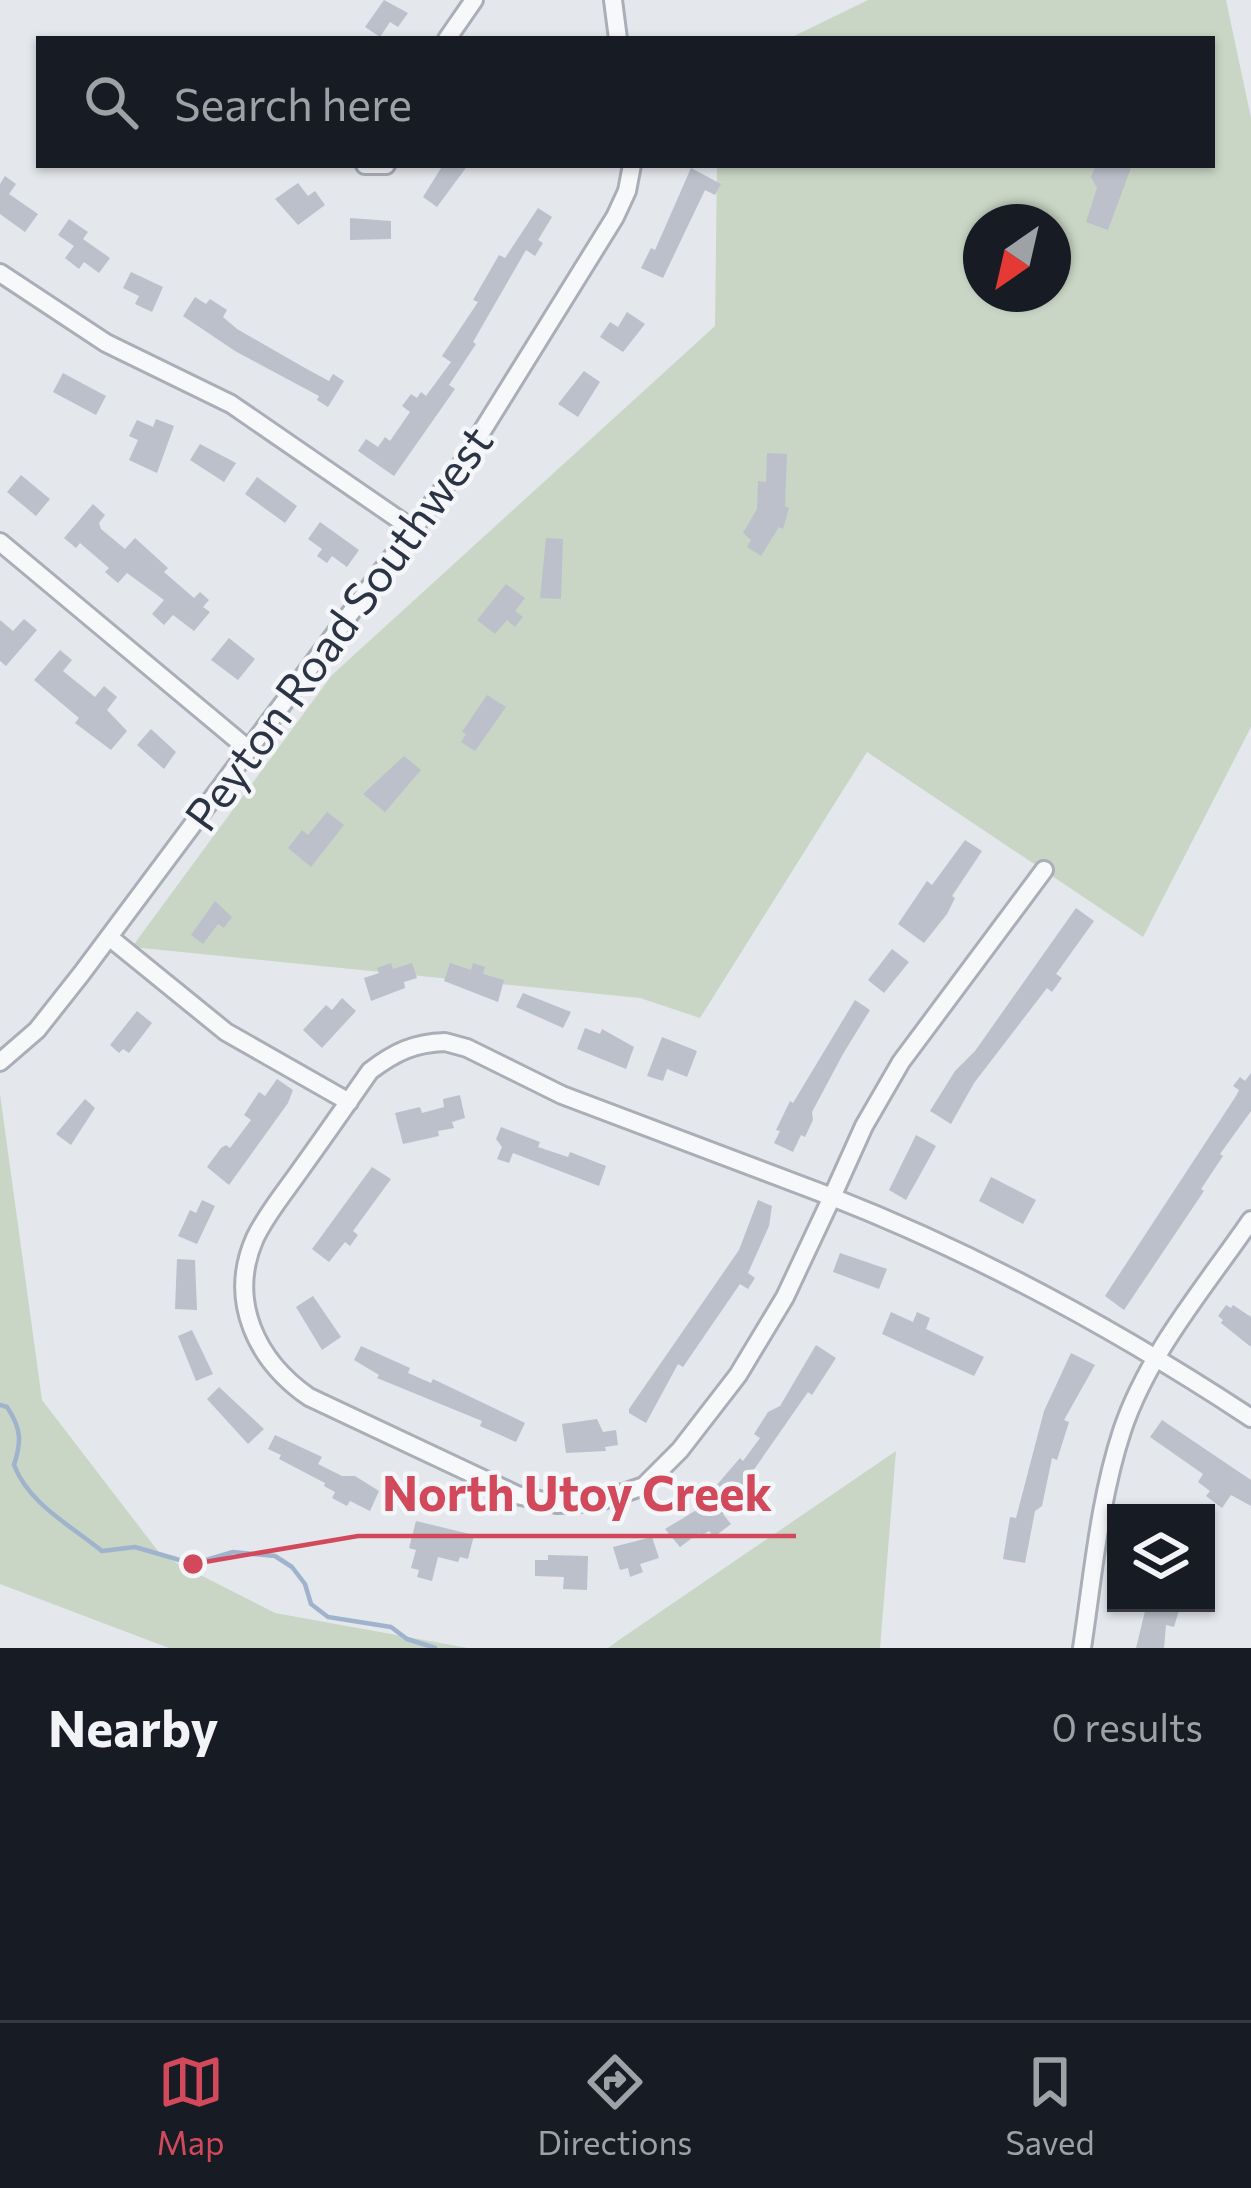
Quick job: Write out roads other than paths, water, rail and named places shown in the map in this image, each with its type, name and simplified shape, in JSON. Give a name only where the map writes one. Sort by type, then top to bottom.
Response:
[{"type":"street","points":[[449,36],[474,0]]},
{"type":"street","points":[[613,0],[618,36]]},
{"type":"street","name":"Peyton Road Southwest","points":[[0,1062],[37,1030],[109,937],[461,465],[615,217],[631,168]]},
{"type":"street","points":[[0,273],[106,343],[232,404],[413,530]]},
{"type":"street","points":[[0,542],[248,749]]},
{"type":"street","points":[[1044,870],[901,1062],[864,1126],[832,1197],[785,1297],[738,1375],[680,1450],[644,1486],[597,1502],[557,1504],[517,1495],[310,1397],[286,1382],[254,1337],[244,1289],[253,1243],[264,1222],[370,1071],[394,1053],[420,1043],[446,1042],[562,1094],[832,1197],[966,1254],[1157,1356],[1251,1418]]},
{"type":"street","points":[[109,937],[226,1032],[349,1102]]},
{"type":"street","points":[[1082,1648],[1105,1498],[1123,1429],[1157,1356],[1251,1220]]},
{"type":"waterway","points":[[0,1405],[7,1407],[17,1428],[14,1465],[21,1479],[52,1513],[102,1551],[135,1547],[193,1564],[233,1552],[275,1556],[292,1567],[305,1584],[311,1604],[328,1617],[391,1627],[407,1639],[435,1648]]},
{"type":"place","name":"North Utoy Creek","points":[[193,1564]]}]
